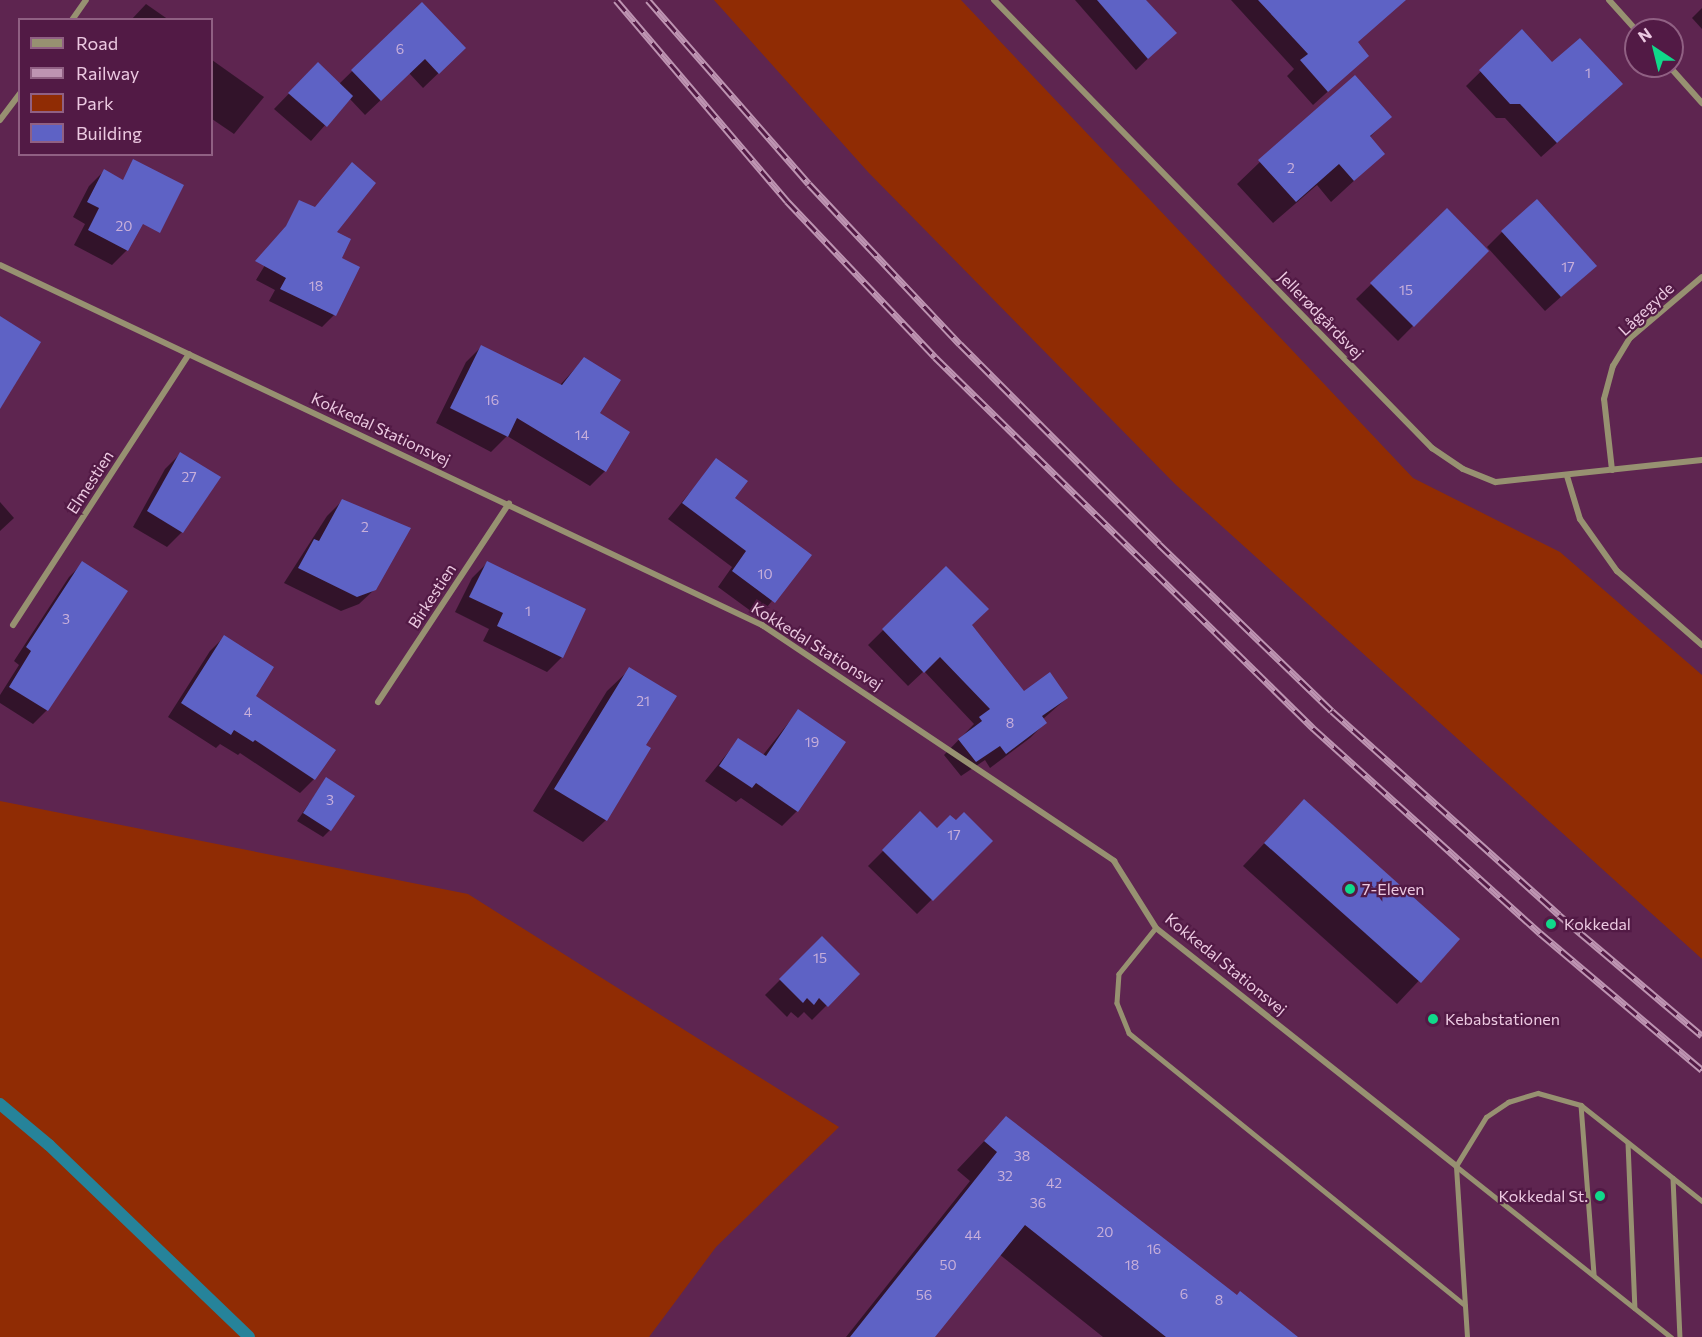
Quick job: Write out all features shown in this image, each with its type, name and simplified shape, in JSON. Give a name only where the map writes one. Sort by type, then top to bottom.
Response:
[{"type":"street","points":[[73,18],[86,0]]},
{"type":"street","name":"Jellerødgårdsvej","points":[[994,0],[1432,448],[1462,469],[1496,482],[1702,460]]},
{"type":"street","points":[[1609,0],[1625,18]]},
{"type":"street","points":[[1680,78],[1702,103]]},
{"type":"street","points":[[0,120],[18,96]]},
{"type":"street","name":"Kokkedal Stationsvej","points":[[0,265],[509,503],[762,625],[871,695],[1114,861],[1156,928],[1456,1166]]},
{"type":"street","name":"Lågegyde","points":[[1612,470],[1604,399],[1613,366],[1630,338],[1702,277]]},
{"type":"street","name":"Elmestien","points":[[13,625],[189,354]]},
{"type":"street","points":[[1567,476],[1580,519],[1617,571],[1702,645]]},
{"type":"street","name":"Birkestien","points":[[378,702],[509,503]]},
{"type":"lane","points":[[1156,928],[1119,974],[1117,1003],[1129,1033],[1465,1305]]},
{"type":"lane","points":[[1467,1337],[1456,1166],[1486,1117],[1508,1102],[1538,1093],[1581,1105],[1702,1201]]},
{"type":"lane","points":[[1581,1105],[1594,1275]]},
{"type":"lane","points":[[1628,1142],[1635,1308]]},
{"type":"lane","points":[[1456,1166],[1671,1337]]},
{"type":"lane","points":[[1673,1178],[1680,1337]]},
{"type":"green space","points":[[714,0],[961,0],[1413,478],[1560,552],[1702,675],[1702,959],[1175,484],[868,172]]},
{"type":"green space","points":[[0,801],[468,894],[839,1127],[716,1247],[649,1337],[0,1337]]},
{"type":"building","points":[[1097,0],[1146,0],[1177,33],[1148,59]]},
{"type":"building","points":[[1258,0],[1406,0],[1358,42],[1369,56],[1328,92],[1300,60],[1308,54]]},
{"type":"building","points":[[422,2],[466,48],[439,74],[425,59],[381,101],[351,70]]},
{"type":"building","points":[[1522,29],[1552,62],[1580,38],[1623,84],[1557,143],[1520,104],[1510,104],[1479,70]]},
{"type":"building","points":[[318,62],[353,96],[327,127],[288,93]]},
{"type":"building","points":[[1355,75],[1392,117],[1370,136],[1385,154],[1354,181],[1339,164],[1296,202],[1258,160]]},
{"type":"building","points":[[133,159],[184,185],[160,233],[143,224],[128,251],[88,230],[99,208],[87,202],[104,169],[123,180]]},
{"type":"building","points":[[352,162],[376,183],[337,232],[351,239],[342,258],[360,267],[336,316],[280,289],[286,278],[255,261],[286,226],[299,200],[315,207]]},
{"type":"building","points":[[1537,199],[1597,266],[1561,297],[1501,231]]},
{"type":"building","points":[[1447,208],[1489,251],[1414,327],[1370,283]]},
{"type":"building","points":[[0,316],[41,342],[0,409]]},
{"type":"building","points":[[481,345],[562,385],[584,357],[621,380],[600,413],[630,432],[606,472],[517,418],[508,437],[450,408]]},
{"type":"building","points":[[180,452],[221,477],[183,533],[147,511]]},
{"type":"building","points":[[716,458],[748,481],[735,498],[812,555],[775,603],[732,571],[746,551],[682,503]]},
{"type":"building","points":[[342,499],[411,528],[376,590],[357,597],[298,568],[314,539],[319,541]]},
{"type":"building","points":[[82,561],[128,591],[48,711],[9,687],[31,651],[26,647]]},
{"type":"building","points":[[487,561],[586,609],[563,658],[497,626],[503,613],[469,597]]},
{"type":"building","points":[[946,566],[989,609],[972,625],[1024,691],[1050,672],[1068,698],[1042,716],[1047,723],[1006,754],[1000,746],[976,762],[958,739],[982,721],[979,717],[990,709],[940,657],[924,673],[882,629]]},
{"type":"building","points":[[224,635],[274,667],[256,696],[336,750],[315,780],[255,740],[253,742],[234,730],[231,735],[181,703]]},
{"type":"building","points":[[629,667],[677,696],[646,745],[651,748],[607,821],[554,789]]},
{"type":"building","points":[[798,709],[846,742],[798,812],[756,783],[752,788],[719,766],[738,738],[766,756]]},
{"type":"building","points":[[326,777],[355,796],[331,831],[303,813]]},
{"type":"building","points":[[1304,799],[1460,939],[1421,983],[1264,843]]},
{"type":"building","points":[[920,811],[937,828],[950,815],[956,820],[964,812],[993,841],[933,901],[882,850]]},
{"type":"building","points":[[822,936],[860,974],[828,1007],[819,998],[814,1005],[807,998],[803,1003],[779,979]]},
{"type":"building","points":[[1006,1116],[1237,1295],[1240,1291],[1298,1337],[1166,1337],[1025,1225],[935,1337],[850,1337],[997,1152],[984,1141]]},
{"type":"waterway","points":[[0,1104],[49,1145],[249,1337]]},
{"type":"railway","points":[[616,0],[787,201],[935,357],[1313,728],[1540,933],[1702,1070]]},
{"type":"railway","points":[[648,0],[809,184],[960,344],[1159,544],[1332,711],[1559,915],[1702,1036]]},
{"type":"place","name":"7-Eleven","points":[[1350,889]]},
{"type":"place","name":"Kokkedal","points":[[1551,924]]},
{"type":"place","name":"Kebabstationen","points":[[1433,1019]]},
{"type":"place","name":"Kokkedal St.","points":[[1600,1196]]}]
